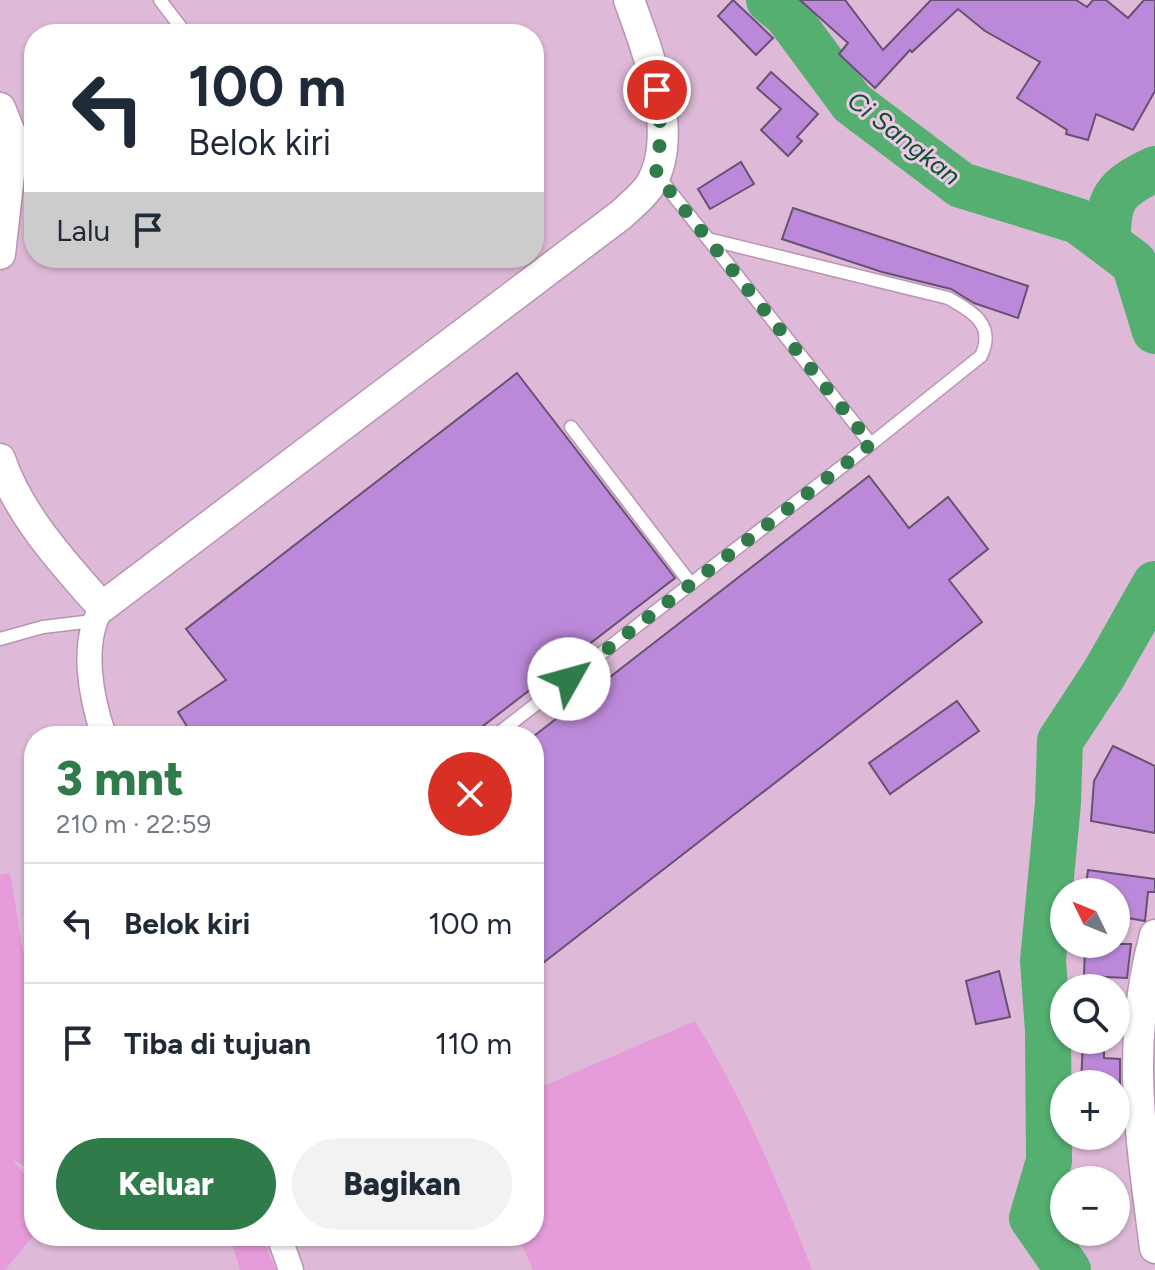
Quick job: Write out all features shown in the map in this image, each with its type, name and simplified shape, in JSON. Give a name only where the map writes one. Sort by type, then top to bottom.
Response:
[{"type":"street","points":[[98,614],[622,214],[644,193],[656,174],[660,156],[661,107],[629,0]]},
{"type":"street","points":[[0,108],[13,140],[0,254]]},
{"type":"street","points":[[0,459],[17,494],[98,614],[93,696],[101,726]]},
{"type":"street","points":[[1155,935],[1141,1016],[1136,1103],[1155,1248]]},
{"type":"street","points":[[283,1246],[291,1270]]},
{"type":"lane","points":[[160,0],[178,24]]},
{"type":"lane","points":[[656,174],[712,240],[871,444]]},
{"type":"lane","points":[[508,726],[981,356],[986,343],[985,325],[972,311],[948,298],[712,240]]},
{"type":"lane","points":[[571,427],[691,584]]},
{"type":"lane","points":[[0,639],[98,614]]},
{"type":"shaded area","points":[[10,873],[24,957],[24,1166],[13,1160],[24,1174],[25,1246],[5,1270],[0,1270],[0,875]]},
{"type":"shaded area","points":[[695,1021],[729,1080],[759,1142],[812,1270],[533,1270],[522,1246],[544,1246],[544,1086]]},
{"type":"shaded area","points":[[233,1246],[266,1246],[276,1270],[240,1270]]},
{"type":"building","points":[[733,0],[773,38],[756,55],[718,16]]},
{"type":"building","points":[[800,0],[845,0],[883,50],[931,0],[1076,0],[1087,7],[1093,0],[1106,0],[1128,18],[1144,0],[1155,0],[1155,91],[1133,130],[1096,114],[1088,140],[1066,134],[1067,130],[1017,98],[1040,62],[985,31],[958,9],[912,52],[910,50],[875,88],[839,54],[848,43]]},
{"type":"building","points":[[771,72],[818,114],[797,137],[802,141],[788,156],[761,130],[781,109],[757,88]]},
{"type":"building","points":[[741,162],[754,184],[710,209],[698,189]]},
{"type":"building","points":[[793,208],[1028,286],[1018,318],[974,303],[951,289],[882,272],[782,239]]},
{"type":"building","points":[[517,373],[675,578],[483,726],[187,726],[178,712],[226,680],[186,629]]},
{"type":"building","points":[[869,476],[909,528],[948,497],[988,549],[949,580],[982,622],[544,962],[544,728]]},
{"type":"building","points":[[957,701],[979,731],[890,794],[869,763]]},
{"type":"building","points":[[1113,746],[1155,766],[1155,833],[1091,821],[1094,781]]},
{"type":"building","points":[[1088,870],[1155,879],[1155,892],[1148,892],[1145,921],[1130,918],[1130,878],[1087,878]]},
{"type":"building","points":[[1085,958],[1129,958],[1127,974],[1084,974]]},
{"type":"building","points":[[999,971],[1010,1017],[976,1024],[966,981]]},
{"type":"building","points":[[1082,1054],[1104,1054],[1104,1058],[1120,1059],[1120,1070],[1082,1070]]},
{"type":"waterway","name":"Ci Sangkan","points":[[769,0],[787,15],[852,103],[961,185],[1078,221],[1134,263],[1155,331]]},
{"type":"waterway","points":[[1108,243],[1109,215],[1116,196],[1131,182],[1155,169]]},
{"type":"waterway","name":"Ci Sangkan","points":[[1068,1270],[1032,1218],[1049,1161],[1048,1031],[1043,961],[1058,803],[1060,741],[1104,674],[1155,584]]},
{"type":"route","points":[[569,679],[871,444],[712,240],[656,174],[661,134],[661,107],[657,90]]}]
